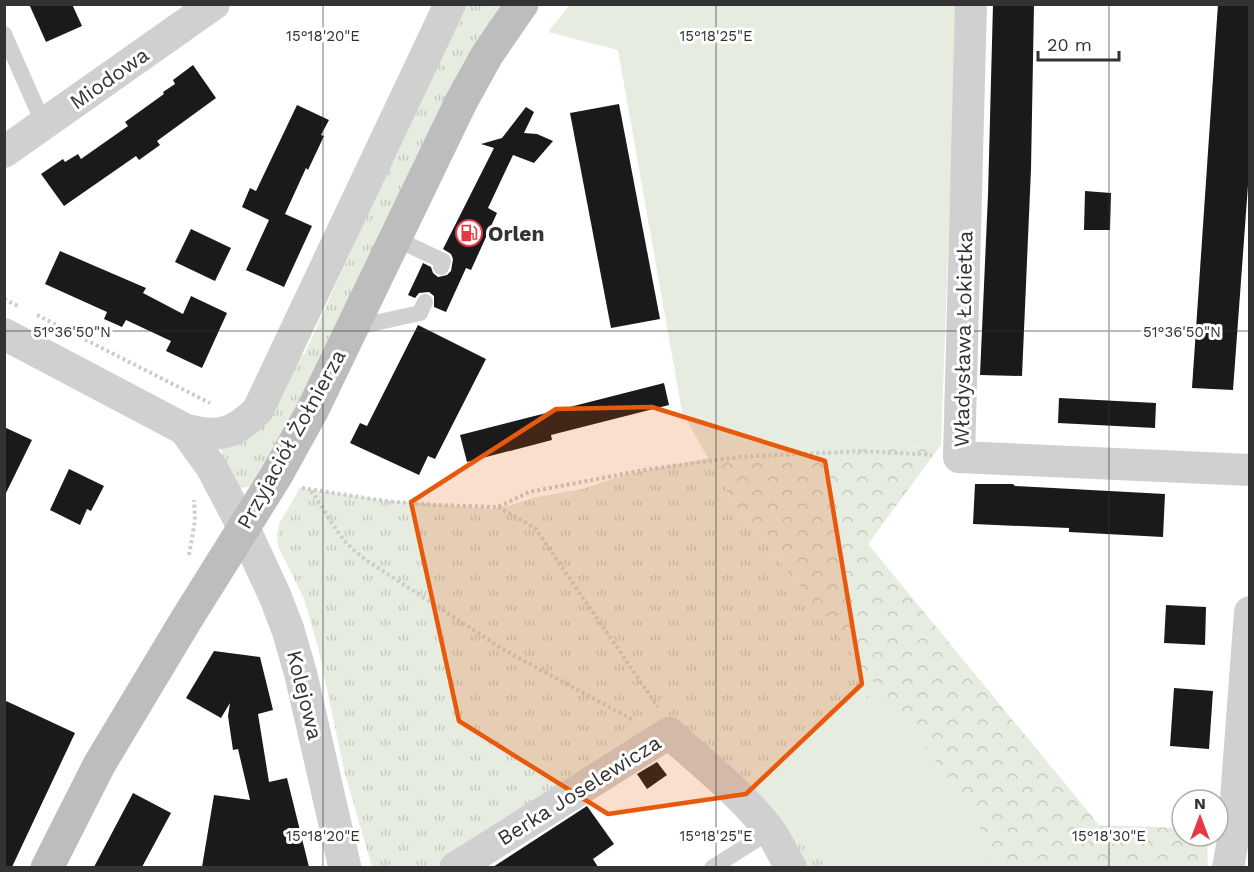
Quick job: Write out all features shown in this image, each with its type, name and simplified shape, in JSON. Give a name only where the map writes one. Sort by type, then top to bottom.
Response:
[{"type":"main road","name":"Przyjaciół Żołnierza","points":[[47,867],[99,765],[276,476],[307,420],[461,102],[487,56],[522,4]]},
{"type":"street","name":"Miodowa","points":[[4,152],[214,4]]},
{"type":"street","name":"Przyjaciół Żołnierza","points":[[184,429],[200,434],[216,435],[234,430],[258,410],[450,4]]},
{"type":"street","name":"Władysława Łokietka","points":[[971,4],[959,457],[1250,470]]},
{"type":"street","points":[[4,334],[184,429],[212,468],[244,529]]},
{"type":"street","name":"Kolejowa","points":[[244,529],[288,630],[301,675],[345,867]]},
{"type":"street","points":[[1228,867],[1233,840],[1250,612]]},
{"type":"street","name":"Berka Joselewicza","points":[[455,867],[666,735],[733,791],[770,831],[791,867]]},
{"type":"lane","points":[[4,34],[44,125]]},
{"type":"lane","points":[[394,238],[443,261],[441,267]]},
{"type":"lane","points":[[351,328],[420,313],[425,302]]},
{"type":"lane","points":[[712,867],[770,831]]},
{"type":"path","points":[[4,299],[26,309]]},
{"type":"path","points":[[36,315],[215,405]]},
{"type":"path","points":[[295,486],[425,505],[498,507],[529,492],[644,470],[738,457],[863,451],[959,457]]},
{"type":"path","points":[[310,490],[323,506],[340,535],[366,560],[504,650],[666,735]]},
{"type":"path","points":[[186,565],[194,532],[194,496]]},
{"type":"path","points":[[498,507],[535,528],[665,717],[666,735]]},
{"type":"highlighted area","points":[[652,407],[825,461],[862,684],[746,794],[608,814],[459,721],[411,502],[556,409]]},
{"type":"green space","points":[[465,5],[502,5],[372,254],[264,469],[252,486],[241,488],[230,474],[219,444],[305,353]]},
{"type":"green space","points":[[570,5],[957,5],[941,445],[708,458],[682,412],[618,50],[548,32]]},
{"type":"green space","points":[[941,445],[868,544],[1099,825],[1170,828],[1170,848],[1207,848],[1208,867],[989,867],[976,814],[732,500],[708,458]]},
{"type":"green space","points":[[708,458],[732,500],[880,689],[739,786],[678,727],[632,745],[436,867],[372,867],[345,774],[318,647],[304,599],[279,548],[277,539],[279,524],[300,488],[381,500],[495,509],[537,497],[583,489],[624,475]]},
{"type":"green space","points":[[880,689],[976,814],[989,867],[842,867],[822,841],[787,841],[739,786]]},
{"type":"green space","points":[[787,841],[822,841],[842,867],[803,867]]},
{"type":"building","points":[[29,4],[72,4],[82,26],[46,42]]},
{"type":"building","points":[[993,4],[1034,4],[1031,169],[1022,376],[980,375]]},
{"type":"building","points":[[1218,4],[1250,4],[1250,158],[1233,390],[1192,388]]},
{"type":"building","points":[[193,65],[216,98],[157,141],[160,145],[139,160],[136,156],[64,206],[41,174],[63,159],[65,162],[78,154],[81,159],[128,126],[125,122],[164,94],[163,92],[175,84],[173,80]]},
{"type":"building","points":[[619,104],[660,319],[611,328],[570,113]]},
{"type":"building","points":[[297,105],[329,120],[321,135],[324,136],[285,214],[312,226],[284,287],[246,270],[269,220],[242,207],[250,188],[256,191]]},
{"type":"building","points":[[526,107],[534,112],[524,133],[537,134],[553,141],[534,163],[513,155],[488,208],[497,213],[471,270],[466,268],[446,312],[434,307],[434,296],[429,292],[419,293],[415,298],[408,295],[423,263],[431,267],[433,273],[438,277],[447,275],[451,271],[453,259],[451,254],[443,249],[494,148],[481,144],[502,138]]},
{"type":"building","points":[[1085,191],[1111,193],[1110,230],[1084,230]]},
{"type":"building","points":[[191,229],[231,248],[215,281],[175,262]]},
{"type":"building","points":[[60,251],[146,288],[143,293],[183,314],[191,296],[227,313],[202,368],[166,351],[171,341],[126,320],[122,327],[104,319],[107,312],[45,284]]},
{"type":"building","points":[[418,325],[486,359],[435,459],[428,456],[419,475],[350,443],[360,423],[367,426]]},
{"type":"building","points":[[664,383],[669,405],[551,435],[552,440],[467,462],[460,435]]},
{"type":"building","points":[[1059,398],[1156,403],[1155,428],[1058,423]]},
{"type":"building","points":[[4,427],[32,440],[4,497]]},
{"type":"building","points":[[69,469],[104,486],[91,511],[87,509],[80,525],[50,510]]},
{"type":"building","points":[[975,484],[1013,484],[1015,486],[1165,494],[1163,537],[1069,532],[1069,528],[973,524]]},
{"type":"building","points":[[1166,605],[1206,607],[1205,645],[1164,643]]},
{"type":"building","points":[[214,651],[260,657],[273,710],[258,714],[269,782],[287,778],[309,867],[202,867],[214,795],[250,800],[238,749],[233,750],[228,716],[230,703],[221,718],[186,698]]},
{"type":"building","points":[[1174,688],[1213,691],[1209,749],[1170,746]]},
{"type":"building","points":[[4,700],[75,733],[12,867],[4,867]]},
{"type":"building","points":[[657,762],[667,775],[647,789],[637,774]]},
{"type":"building","points":[[133,793],[171,813],[142,867],[94,867]]},
{"type":"building","points":[[587,806],[614,844],[593,859],[598,867],[493,867]]},
{"type":"place","name":"Orlen","points":[[469,233]]}]
